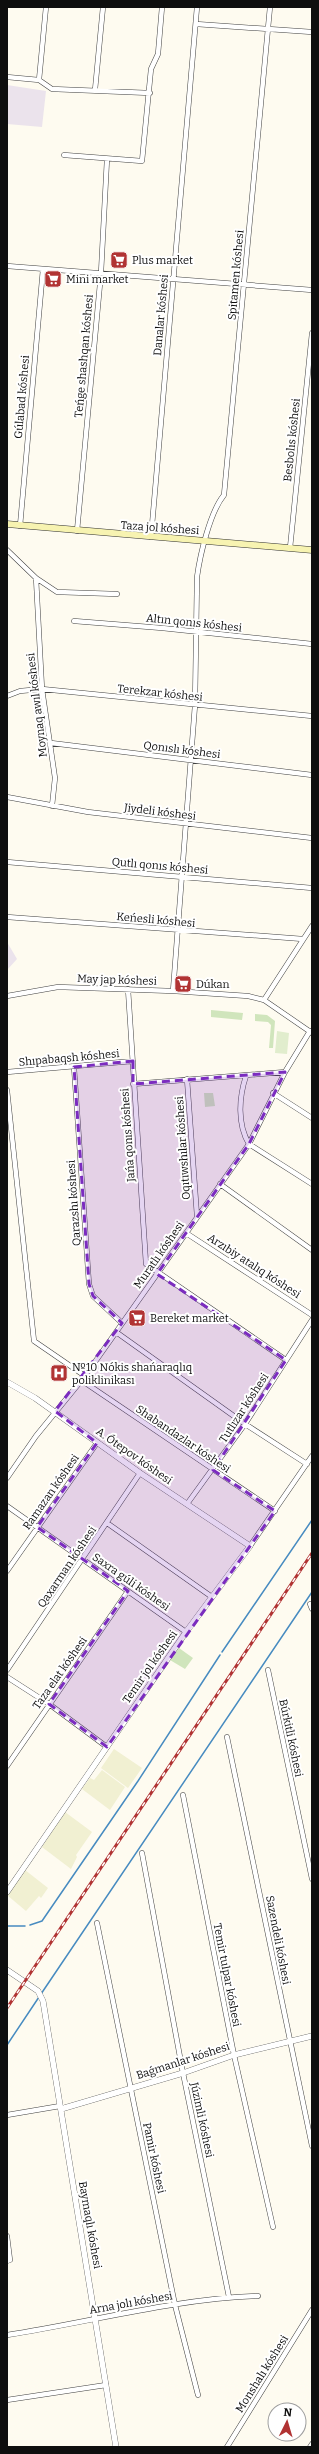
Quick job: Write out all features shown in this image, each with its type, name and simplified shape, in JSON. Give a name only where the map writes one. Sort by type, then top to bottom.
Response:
[{"type":"main road","name":"Taza jol kóshesi","points":[[7,524],[312,550]]},
{"type":"street","points":[[39,80],[46,7]]},
{"type":"street","points":[[95,90],[103,7]]},
{"type":"street","points":[[64,155],[142,161],[150,93],[151,69],[158,54],[162,7]]},
{"type":"street","name":"Danalar kóshesi","points":[[151,537],[197,7]]},
{"type":"street","name":"Spitamen kóshesi","points":[[173,991],[180,877],[195,705],[197,577],[205,541],[216,505],[224,495],[270,7]]},
{"type":"street","points":[[196,24],[312,32]]},
{"type":"street","points":[[7,77],[39,80],[52,89],[150,93]]},
{"type":"street","name":"Teńge shashqan kóshesi","points":[[77,531],[101,273],[107,159]]},
{"type":"street","points":[[7,266],[312,290]]},
{"type":"street","name":"Gúlabad kóshesi","points":[[20,526],[43,269]]},
{"type":"street","name":"Besbolıs kóshesi","points":[[290,548],[312,333]]},
{"type":"street","points":[[7,550],[36,578],[57,592],[117,594]]},
{"type":"street","name":"Moynaq awıl kóshesi","points":[[36,578],[42,689],[55,778],[52,806]]},
{"type":"street","name":"Altın qonıs kóshesi","points":[[74,622],[197,632],[312,644]]},
{"type":"street","name":"Terekzar kóshesi","points":[[7,696],[20,692],[42,689],[312,716]]},
{"type":"street","name":"Qonıslı kóshesi","points":[[51,743],[312,775]]},
{"type":"street","name":"Jiydeli kóshesi","points":[[7,797],[52,806],[185,824],[312,838]]},
{"type":"street","name":"Qutlı qonıs kóshesi","points":[[7,862],[312,888]]},
{"type":"street","name":"Keńesli kóshesi","points":[[7,916],[176,931],[303,939]]},
{"type":"street","points":[[264,1000],[312,926]]},
{"type":"street","name":"May jap kóshesi","points":[[7,996],[58,987],[173,991],[248,996],[264,1000],[311,1032]]},
{"type":"street","name":"Jańa qonıs kóshesi","points":[[128,989],[134,1061],[134,1084],[146,1264],[157,1274],[286,1360]]},
{"type":"street","name":"Muratlı kóshesi","points":[[7,1478],[55,1411],[83,1378],[249,1144],[285,1072],[311,1032]]},
{"type":"street","name":"Shıpabaqsh kóshesi","points":[[7,1072],[134,1061]]},
{"type":"street","name":"Qarazshı kóshesi","points":[[74,1067],[89,1284],[92,1296],[122,1324]]},
{"type":"street","points":[[134,1084],[285,1072]]},
{"type":"street","points":[[246,1076],[240,1093],[242,1129],[249,1144],[312,1184]]},
{"type":"street","name":"Oqıtıwshılar kóshesi","points":[[187,1079],[197,1216]]},
{"type":"street","name":"Shabandazlar kóshesi","points":[[7,1090],[34,1340],[83,1378],[213,1470],[275,1511]]},
{"type":"street","points":[[274,1093],[312,1118]]},
{"type":"street","points":[[220,1184],[312,1250]]},
{"type":"street","name":"Arzıbiy atalıq kóshesi","points":[[186,1233],[312,1315]]},
{"type":"street","name":"Tutlızar kóshesi","points":[[187,1504],[245,1424],[312,1320]]},
{"type":"street","points":[[116,1332],[245,1424],[307,1464]]},
{"type":"street","name":"A. Ótepov kóshesi","points":[[7,1382],[55,1411],[140,1473],[250,1546]]},
{"type":"street","name":"Ramazan kóshesi","points":[[7,1571],[97,1443]]},
{"type":"street","name":"Temir jol kóshesi","points":[[7,1892],[186,1632],[250,1546],[312,1456]]},
{"type":"street","name":"Qaxarman kóshesi","points":[[7,1670],[140,1473]]},
{"type":"street","name":"Saxra gúli kóshesi","points":[[7,1506],[186,1632]]},
{"type":"street","points":[[107,1523],[212,1597]]},
{"type":"street","name":"Taza elat kóshesi","points":[[7,1766],[128,1590]]},
{"type":"street","name":"Búrkitli kóshesi","points":[[268,1670],[312,1879]]},
{"type":"street","points":[[7,1677],[49,1704],[106,1747]]},
{"type":"street","name":"Sazendeli kóshesi","points":[[227,1737],[312,2146]]},
{"type":"street","name":"Temir tulpar kóshesi","points":[[183,1795],[234,2055],[273,2227]]},
{"type":"street","name":"Júzimli kóshesi","points":[[142,1853],[183,2073],[229,2297]]},
{"type":"street","name":"Pamir kóshesi","points":[[97,1923],[175,2304],[198,2395]]},
{"type":"street","name":"Baymaqlı kóshesi","points":[[7,1970],[38,1991],[44,2006],[116,2447]]},
{"type":"street","name":"Baǵmanlar kóshesi","points":[[7,2115],[60,2108],[183,2073],[234,2055],[312,2036]]},
{"type":"street","points":[[7,2236],[10,2260],[7,2261]]},
{"type":"street","name":"Arna jolı kóshesi","points":[[7,2335],[175,2304],[229,2297],[258,2296]]},
{"type":"street","name":"Monshalı kóshesi","points":[[228,2447],[312,2310]]},
{"type":"street","points":[[7,2400],[106,2385]]},
{"type":"highlighted area","points":[[133,1061],[133,1084],[285,1072],[249,1144],[157,1274],[286,1360],[213,1470],[275,1511],[107,1747],[49,1704],[128,1591],[37,1527],[97,1443],[55,1411],[122,1323],[93,1296],[89,1284],[74,1067]]},
{"type":"shaded area","points":[[7,85],[46,91],[42,127],[7,124]]},
{"type":"shaded area","points":[[7,942],[17,959],[7,970]]},
{"type":"green space","points":[[211,1010],[243,1013],[242,1020],[211,1017]]},
{"type":"green space","points":[[255,1014],[267,1015],[275,1021],[273,1048],[269,1048],[271,1025],[268,1022],[255,1021]]},
{"type":"green space","points":[[277,1031],[289,1033],[287,1054],[275,1053]]},
{"type":"green space","points":[[204,1093],[213,1093],[215,1106],[205,1107]]},
{"type":"green space","points":[[179,1648],[193,1658],[185,1669],[170,1660]]},
{"type":"green space","points":[[114,1749],[142,1768],[128,1788],[101,1768]]},
{"type":"green space","points":[[102,1770],[125,1787],[110,1810],[82,1789],[90,1778],[94,1780]]},
{"type":"green space","points":[[65,1812],[92,1832],[76,1855],[77,1857],[71,1869],[42,1847]]},
{"type":"green space","points":[[25,1870],[48,1888],[41,1898],[39,1896],[26,1911],[7,1895]]},
{"type":"waterway","points":[[222,1652],[312,1520]]},
{"type":"waterway","points":[[41,1994],[312,1592]]},
{"type":"waterway","points":[[30,1925],[42,1921],[138,1781],[220,1655]]},
{"type":"waterway","points":[[7,1926],[25,1926]]},
{"type":"waterway","points":[[7,2045],[39,1997]]},
{"type":"railway","points":[[7,2008],[312,1553]]},
{"type":"place","name":"Plus market","points":[[119,260]]},
{"type":"place","name":"Mini market","points":[[53,279]]},
{"type":"place","name":"Dúkan","points":[[183,984]]},
{"type":"place","name":"Bereket market","points":[[137,1318]]},
{"type":"place","name":"№10 Nókis shańaraqlıq poliklinikası","points":[[59,1373]]}]
